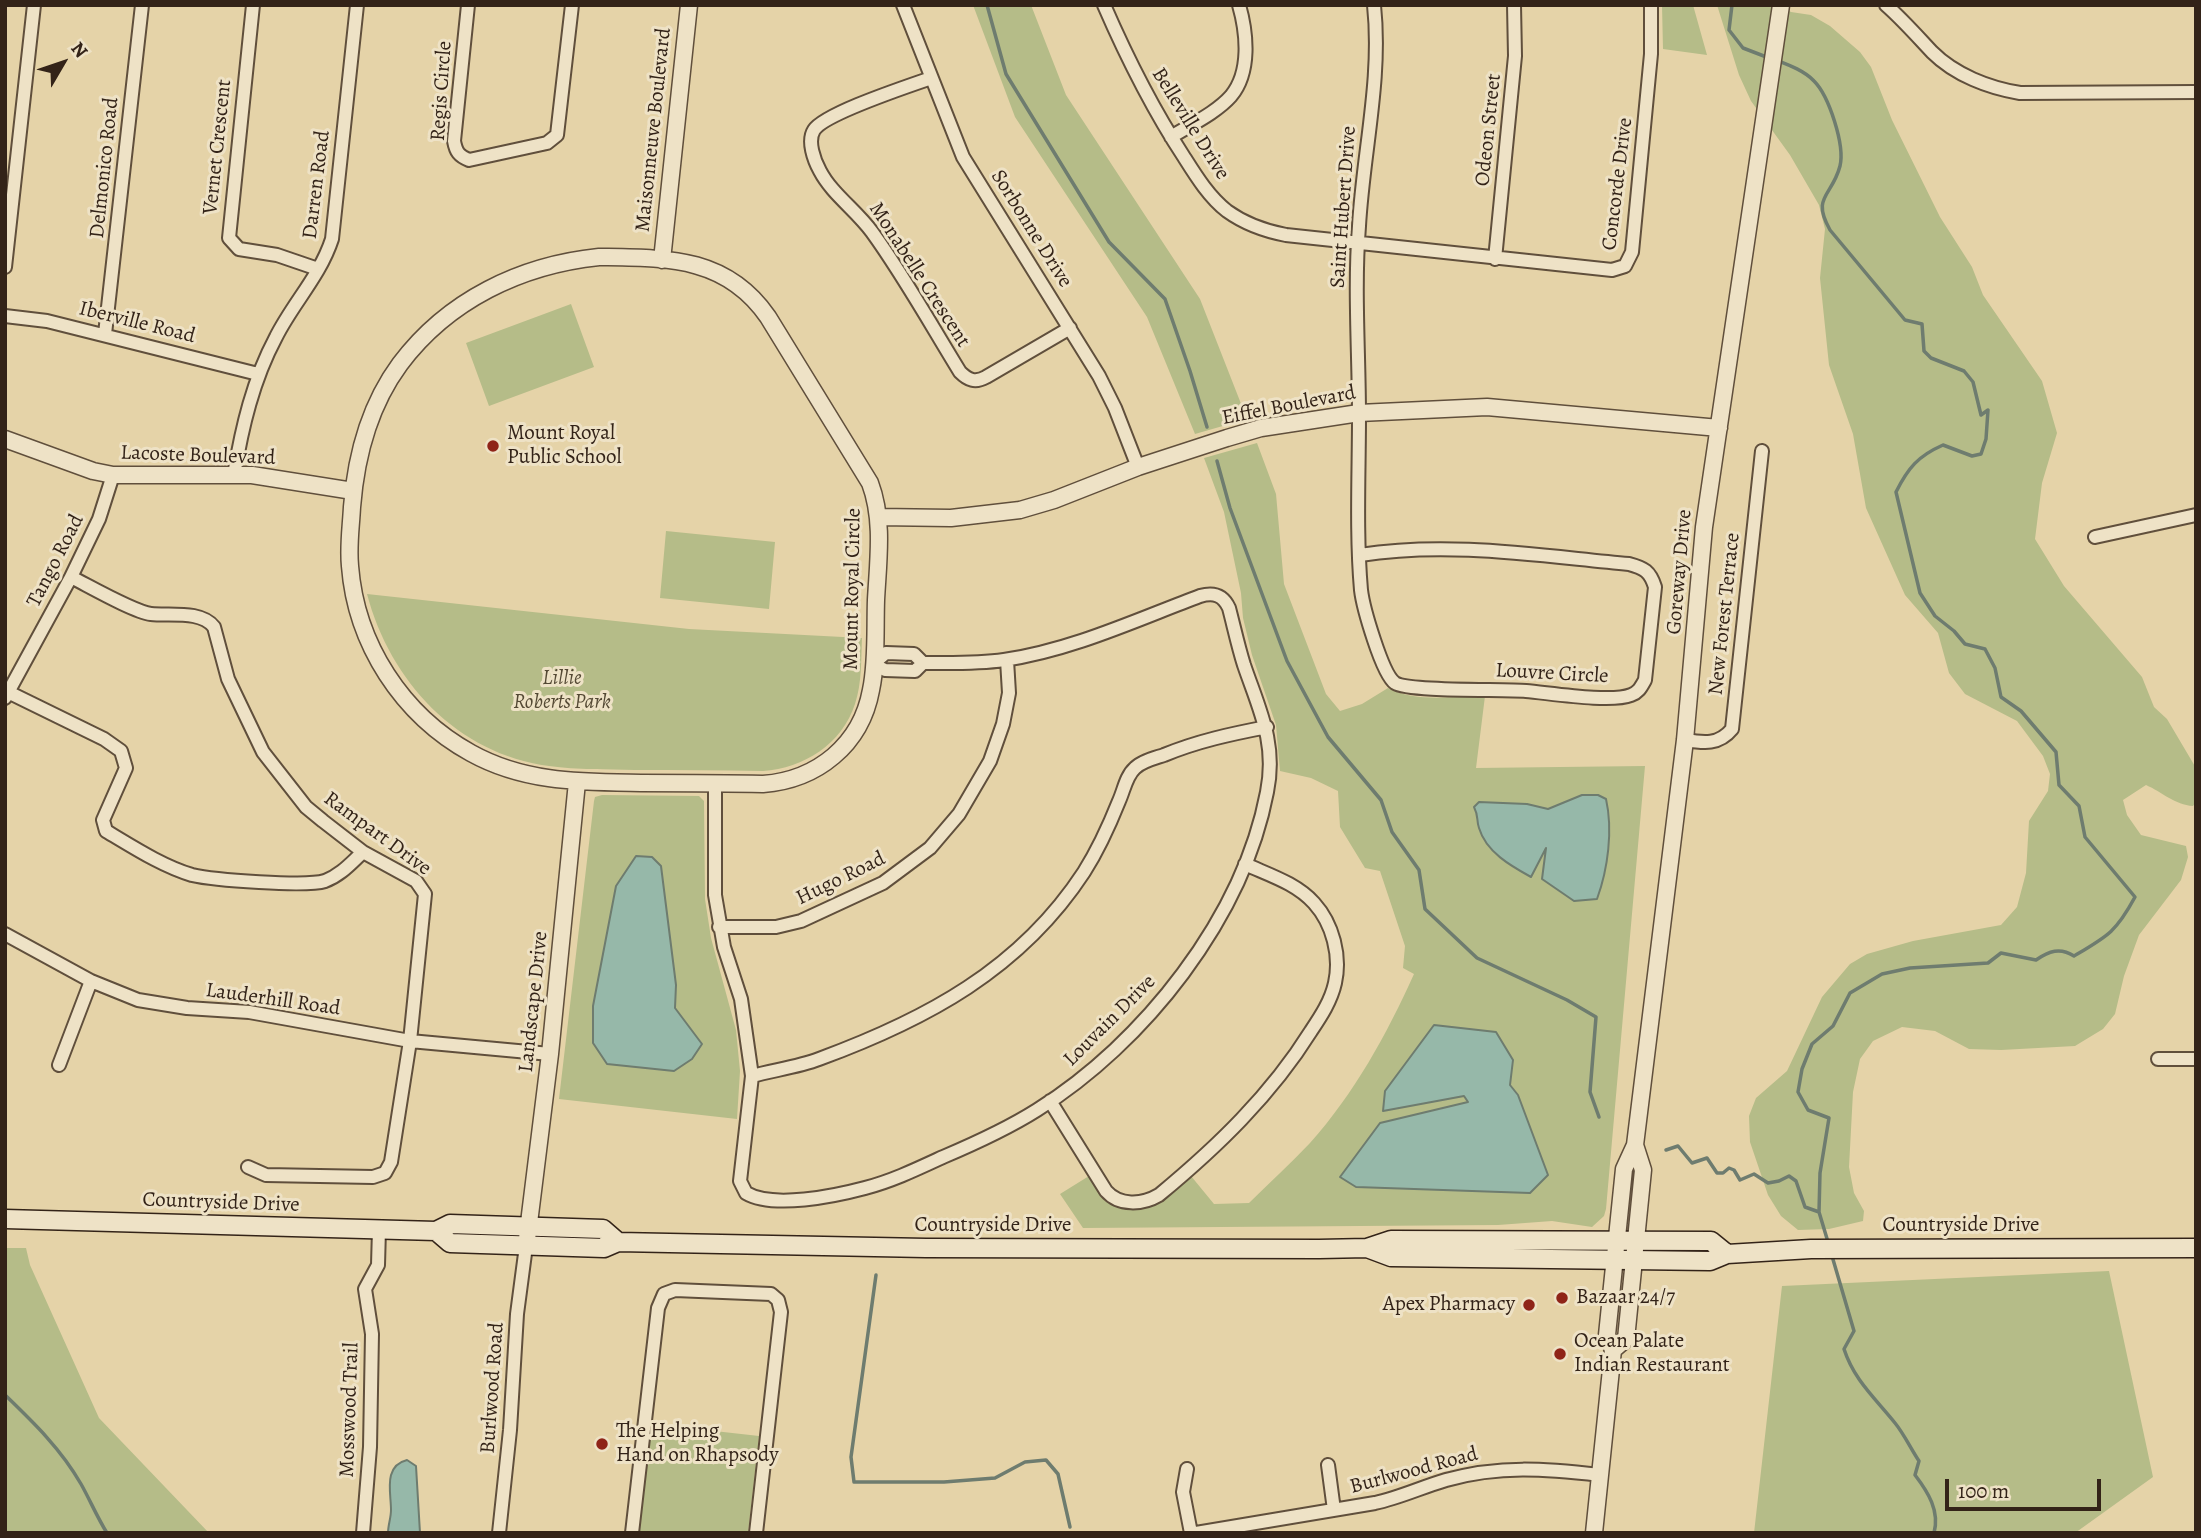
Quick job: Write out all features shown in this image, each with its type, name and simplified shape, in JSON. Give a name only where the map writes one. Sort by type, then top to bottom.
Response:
[{"type":"main road","name":"Countryside Drive","points":[[5,1219],[436,1231],[450,1224],[603,1229],[618,1242]]},
{"type":"main road","name":"Countryside Drive","points":[[436,1231],[450,1243],[604,1248],[618,1242],[926,1248],[1367,1248],[1391,1240],[1711,1241],[1727,1254]]},
{"type":"main road","name":"Countryside Drive","points":[[1367,1248],[1391,1257],[1634,1261],[1710,1261],[1727,1254],[1811,1249],[2196,1248]]},
{"type":"street","points":[[5,267],[34,5]]},
{"type":"street","name":"Delmonico Road","points":[[105,334],[142,5]]},
{"type":"street","name":"Vernet Crescent","points":[[253,5],[229,238],[239,249],[277,254],[318,270]]},
{"type":"street","name":"Darren Road","points":[[233,475],[258,374],[282,325],[318,270],[331,239],[357,5]]},
{"type":"street","name":"Regis Circle","points":[[468,5],[454,141],[456,151],[469,160],[547,143],[557,135],[572,5]]},
{"type":"street","name":"Maisonneuve Boulevard","points":[[662,260],[689,5]]},
{"type":"street","name":"Sorbonne Drive","points":[[903,5],[964,157],[1107,390],[1138,467]]},
{"type":"street","name":"Belleville Drive","points":[[1104,5],[1139,80],[1171,137],[1212,197],[1238,218],[1267,231],[1358,242]]},
{"type":"street","points":[[1171,137],[1221,105],[1237,85],[1245,53],[1244,28],[1239,5]]},
{"type":"street","name":"Saint Hubert Drive","points":[[1359,413],[1358,242],[1377,52],[1374,5]]},
{"type":"street","name":"Odeon Street","points":[[1495,259],[1514,80],[1514,5]]},
{"type":"street","name":"Concorde Drive","points":[[1358,242],[1612,270],[1625,266],[1630,259],[1649,85],[1651,5]]},
{"type":"street","name":"Goreway Drive","points":[[1594,1533],[1613,1350],[1607,1335],[1624,1170],[1636,1146],[1685,740],[1704,527],[1781,5]]},
{"type":"street","points":[[1886,5],[1934,54],[1965,75],[1997,89],[2020,93],[2196,92]]},
{"type":"street","name":"Monabelle Crescent","points":[[931,78],[850,108],[820,123],[812,138],[814,156],[822,174],[871,231],[966,379],[979,381],[1070,328]]},
{"type":"street","name":"Mount Royal Circle","points":[[599,257],[662,260],[703,267],[726,276],[760,305],[863,469],[873,492],[879,536],[872,688],[860,725],[844,748],[822,766],[777,783],[578,782],[525,775],[472,754],[438,732],[420,716],[397,690],[376,658],[366,636],[355,598],[350,564],[353,491],[365,432],[387,384],[418,342],[450,313],[483,291],[504,280],[554,264],[599,257]]},
{"type":"street","name":"Iberville Road","points":[[5,316],[47,321],[105,334],[258,374]]},
{"type":"street","name":"Eiffel Boulevard","points":[[878,517],[951,518],[1020,510],[1054,500],[1138,467],[1261,428],[1359,413],[1487,407],[1718,428]]},
{"type":"street","name":"Louvre Circle","points":[[1359,413],[1360,555],[1361,591],[1367,621],[1385,673],[1396,684],[1412,688],[1511,690],[1625,697],[1640,689],[1645,680],[1655,587],[1645,568],[1629,564],[1462,549],[1384,551],[1360,555]]},
{"type":"street","name":"Lacoste Boulevard","points":[[5,439],[93,471],[113,475],[233,475],[291,480],[353,491]]},
{"type":"street","name":"New Forest Terrace","points":[[1685,740],[1710,742],[1726,735],[1732,729],[1762,452]]},
{"type":"street","name":"Tango Road","points":[[7,695],[99,519],[113,475]]},
{"type":"street","points":[[2095,537],[2196,516]]},
{"type":"street","name":"Rampart Drive","points":[[71,577],[147,614],[200,617],[209,621],[214,626],[228,680],[263,752],[306,807],[363,852],[416,881],[425,894],[410,1041],[391,1162],[385,1173],[373,1177],[266,1175],[248,1167]]},
{"type":"street","name":"Louvain Drive","points":[[715,783],[714,872],[719,927],[741,999],[752,1076],[740,1181],[746,1193],[761,1199],[825,1198],[881,1184],[996,1134],[1050,1101],[1113,1051],[1167,994],[1204,942],[1245,864],[1264,807],[1270,752],[1266,727],[1243,661],[1226,600],[1213,594],[1200,596],[1071,645],[1007,660],[958,664],[923,663],[914,654],[886,653],[873,664]]},
{"type":"street","name":"Hugo Road","points":[[719,927],[776,927],[801,921],[883,883],[903,871],[929,848],[960,814],[990,761],[1003,724],[1009,693],[1007,660]]},
{"type":"street","points":[[7,695],[104,739],[121,751],[126,768],[103,820],[106,831],[151,857],[192,875],[253,882],[313,882],[335,876],[363,852]]},
{"type":"street","points":[[752,1076],[817,1060],[910,1020],[966,990],[992,972],[1034,934],[1073,888],[1107,830],[1133,769],[1195,743],[1266,727]]},
{"type":"street","name":"Landscape Drive","points":[[526,1246],[550,1054],[578,782]]},
{"type":"street","points":[[1050,1101],[1112,1198],[1139,1201],[1150,1200],[1158,1195],[1192,1167],[1264,1094],[1304,1043],[1323,1013],[1335,985],[1337,959],[1332,934],[1315,904],[1287,882],[1245,864]]},
{"type":"street","name":"Lauderhill Road","points":[[5,934],[90,981],[138,1000],[187,1008],[259,1013],[410,1041],[550,1054]]},
{"type":"street","points":[[59,1065],[90,981]]},
{"type":"street","points":[[2158,1059],[2196,1059]]},
{"type":"street","name":"Goreway Drive","points":[[1613,1350],[1626,1339],[1643,1170],[1636,1146]]},
{"type":"street","name":"Mosswood Trail","points":[[363,1533],[370,1447],[372,1334],[365,1289],[378,1265],[379,1229]]},
{"type":"street","name":"Burlwood Road","points":[[499,1533],[510,1430],[517,1314],[526,1246]]},
{"type":"street","points":[[632,1533],[658,1308],[664,1294],[675,1290],[771,1293],[778,1300],[781,1312],[756,1533]]},
{"type":"street","points":[[1328,1465],[1334,1510]]},
{"type":"street","name":"Burlwood Road","points":[[1194,1533],[1396,1499],[1444,1480],[1494,1470],[1541,1468],[1600,1475]]},
{"type":"street","points":[[1187,1469],[1183,1492],[1194,1533]]},
{"type":"green space","points":[[973,5],[1031,5],[1066,95],[1200,299],[1247,419],[1195,434],[1147,317],[1015,117]]},
{"type":"green space","points":[[1662,5],[1693,5],[1707,55],[1663,49]]},
{"type":"green space","points":[[1717,5],[1780,5],[1791,12],[1811,15],[1830,26],[1860,52],[1871,67],[1892,120],[1940,217],[1972,267],[1983,295],[2042,381],[2057,433],[2042,483],[2035,539],[2064,586],[2142,677],[2154,707],[2167,719],[2196,768],[2196,802],[2193,806],[2174,801],[2146,785],[2123,800],[2127,815],[2141,835],[2186,846],[2188,857],[2181,880],[2139,935],[2124,976],[2115,1014],[2103,1029],[2075,1046],[1969,1049],[1935,1031],[1902,1027],[1873,1041],[1860,1059],[1853,1092],[1849,1167],[1854,1193],[1864,1211],[1863,1221],[1829,1229],[1798,1230],[1781,1216],[1768,1195],[1750,1142],[1749,1116],[1756,1098],[1787,1071],[1822,997],[1850,964],[1867,954],[1913,941],[2001,925],[2017,907],[2026,873],[2029,821],[2048,791],[2050,774],[2043,756],[2017,721],[1965,694],[1949,673],[1938,633],[1905,595],[1866,508],[1853,434],[1829,365],[1820,278],[1825,229],[1819,205],[1790,155],[1751,101],[1739,75]]},
{"type":"green space","points":[[571,304],[594,367],[489,406],[466,343]]},
{"type":"green space","points":[[1257,443],[1276,494],[1284,584],[1326,694],[1340,711],[1362,704],[1388,688],[1399,693],[1423,697],[1485,696],[1476,768],[1645,766],[1606,1209],[1604,1216],[1592,1227],[1552,1221],[1498,1225],[1083,1228],[1060,1194],[1089,1176],[1105,1201],[1117,1207],[1150,1207],[1191,1176],[1214,1204],[1249,1203],[1310,1143],[1341,1104],[1381,1041],[1414,974],[1403,968],[1405,946],[1380,871],[1365,868],[1340,827],[1338,791],[1311,778],[1280,771],[1276,725],[1252,655],[1224,512],[1204,458]]},
{"type":"green space","points":[[666,531],[775,542],[769,609],[660,598]]},
{"type":"green space","name":"Lillie Roberts Park","points":[[367,594],[689,629],[862,638],[859,688],[849,718],[831,742],[807,759],[778,769],[635,770],[549,766],[516,759],[485,746],[457,729],[432,708],[410,683],[392,656]]},
{"type":"green space","points":[[699,796],[704,801],[705,899],[711,938],[736,1030],[740,1071],[737,1119],[559,1099],[594,801],[595,797]]},
{"type":"green space","points":[[5,1248],[26,1248],[30,1265],[99,1418],[209,1533],[5,1533]]},
{"type":"green space","points":[[2109,1271],[2153,1477],[2075,1533],[1754,1533],[1782,1286]]},
{"type":"green space","points":[[652,1424],[759,1436],[748,1533],[639,1533]]},
{"type":"shaded area","points":[[1582,795],[1598,795],[1606,799],[1608,811],[1608,849],[1597,899],[1574,901],[1542,879],[1546,848],[1531,877],[1508,863],[1493,851],[1482,837],[1474,807],[1479,802],[1527,804],[1548,809]]},
{"type":"shaded area","points":[[636,856],[652,857],[661,866],[676,985],[675,1008],[702,1044],[692,1059],[674,1071],[607,1064],[593,1043],[593,1006],[616,886]]},
{"type":"shaded area","points":[[1434,1025],[1496,1032],[1513,1060],[1510,1085],[1518,1095],[1548,1175],[1530,1193],[1356,1187],[1340,1177],[1380,1123],[1468,1102],[1464,1096],[1383,1111],[1385,1091]]},
{"type":"shaded area","points":[[407,1460],[416,1466],[420,1533],[388,1533],[391,1474],[399,1463]]},
{"type":"waterway","points":[[987,5],[1006,74],[1109,242],[1165,299],[1207,427]]},
{"type":"waterway","points":[[1732,5],[1729,30],[1743,48],[1769,58]]},
{"type":"waterway","points":[[1776,60],[1801,71],[1814,81],[1820,88],[1834,121],[1840,146],[1840,166],[1825,197],[1822,210],[1830,230],[1905,320],[1922,324],[1924,351],[1931,358],[1964,371],[1973,382],[1981,415],[1988,410],[1986,439],[1981,454],[1972,456],[1943,445],[1915,464],[1896,492],[1920,593],[1935,616],[1965,644],[1985,649],[1995,668],[2001,697],[2021,711],[2056,752],[2059,785],[2079,806],[2085,837],[2135,897],[2110,932],[2074,956],[2055,951],[2036,960],[2001,953],[1988,963],[1910,968],[1882,974],[1850,993],[1833,1026],[1812,1044],[1802,1069],[1798,1092],[1808,1110],[1829,1118],[1820,1173],[1819,1212],[1828,1242]]},
{"type":"waterway","points":[[1217,461],[1230,508],[1287,661],[1328,737],[1381,800],[1392,832],[1419,870],[1425,909],[1477,958],[1567,1000],[1596,1017],[1590,1092],[1599,1117]]},
{"type":"waterway","points":[[1666,1150],[1678,1146],[1692,1163],[1707,1158],[1717,1173],[1723,1173],[1729,1168],[1734,1170],[1740,1180],[1754,1174],[1768,1183],[1789,1176],[1796,1181],[1805,1207],[1819,1212]]},
{"type":"waterway","points":[[1832,1256],[1854,1331],[1844,1349],[1848,1360],[1859,1379],[1898,1427],[1919,1461],[1915,1475],[1934,1509],[1934,1533]]},
{"type":"waterway","points":[[876,1275],[851,1457],[854,1482],[944,1482],[995,1478],[1025,1462],[1046,1460],[1058,1474],[1070,1527]]},
{"type":"waterway","points":[[5,1395],[37,1426],[65,1459],[107,1533]]},
{"type":"place","name":"Mount Royal Public School","points":[[493,446]]},
{"type":"place","name":"Bazaar 24/7","points":[[1562,1298]]},
{"type":"place","name":"Apex Pharmacy","points":[[1529,1305]]},
{"type":"place","name":"Ocean Palate Indian Restaurant","points":[[1560,1354]]},
{"type":"place","name":"The Helping Hand on Rhapsody","points":[[602,1444]]}]
